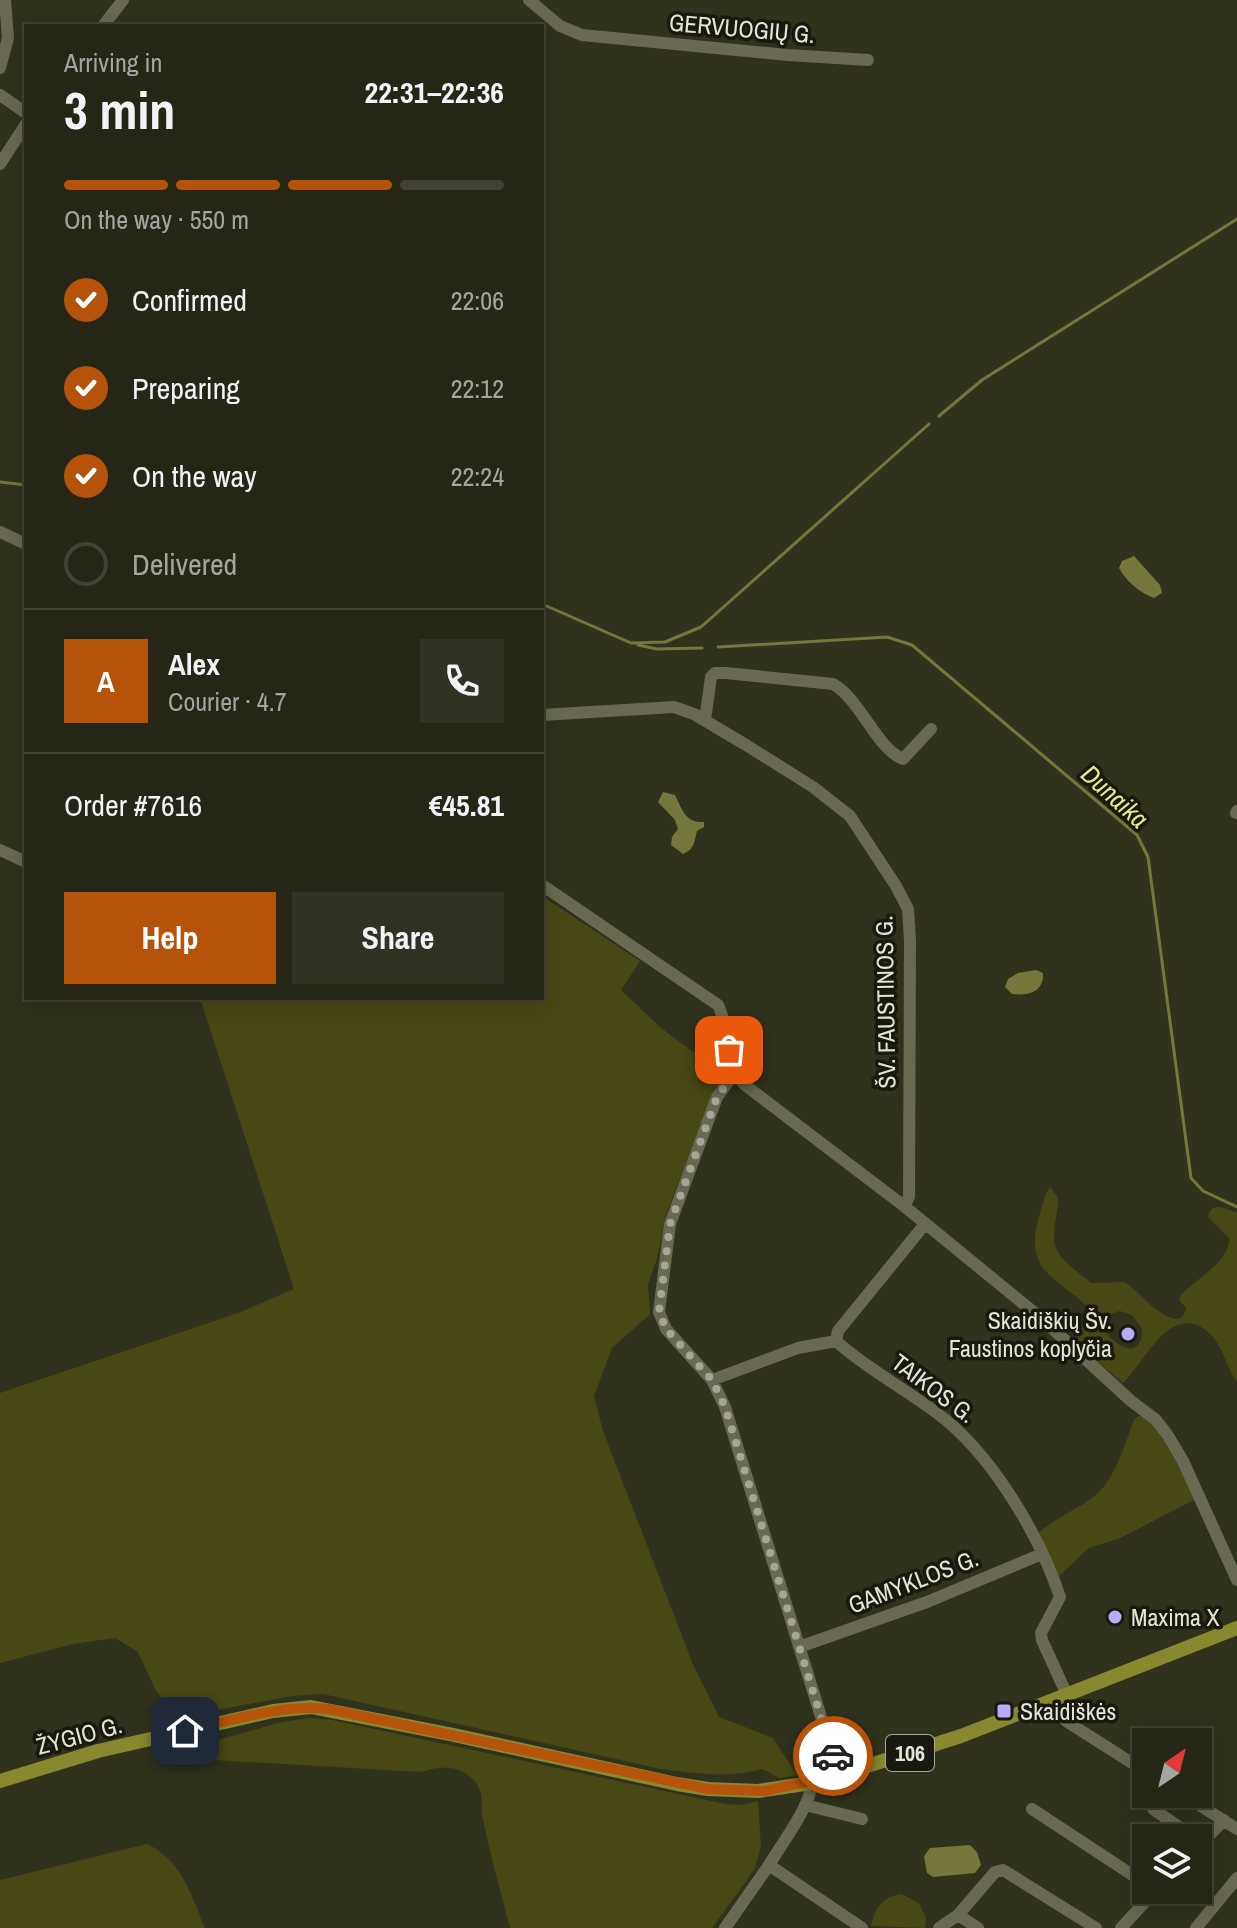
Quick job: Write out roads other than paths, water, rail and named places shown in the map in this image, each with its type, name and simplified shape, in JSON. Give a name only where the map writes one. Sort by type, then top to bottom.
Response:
[{"type":"main road","name":"106","points":[[811,1783],[927,1748],[1237,1628]]},
{"type":"main road","name":"ŽYGIO G.","points":[[0,1781],[98,1751],[273,1711],[311,1707],[721,1790],[764,1791],[811,1783]]},
{"type":"street","points":[[0,68],[8,38],[5,0]]},
{"type":"street","points":[[105,24],[123,0]]},
{"type":"street","name":"GERVUOGIŲ G.","points":[[529,0],[560,26],[582,35],[868,60]]},
{"type":"street","points":[[0,95],[24,112]]},
{"type":"street","points":[[0,164],[24,127]]},
{"type":"street","points":[[0,532],[24,543]]},
{"type":"street","points":[[705,720],[711,677],[715,673],[726,673],[833,684],[843,689],[884,741],[903,759],[931,729]]},
{"type":"street","name":"ŠV. FAUSTINOS G.","points":[[544,715],[660,706],[685,710],[813,787],[850,816],[908,909],[909,1197],[904,1206]]},
{"type":"street","points":[[0,850],[24,861]]},
{"type":"street","points":[[544,886],[718,1005],[727,1031],[734,1074],[904,1206],[1042,1319],[1131,1401],[1155,1419],[1183,1461],[1237,1580]]},
{"type":"street","points":[[734,1074],[717,1097],[670,1224],[659,1312],[666,1329],[712,1380],[725,1407],[839,1775]]},
{"type":"street","points":[[712,1380],[798,1348],[836,1341],[838,1331],[925,1224]]},
{"type":"street","name":"TAIKOS G.","points":[[836,1341],[958,1430],[1001,1482],[1042,1554],[1060,1597],[1041,1633],[1067,1695]]},
{"type":"street","name":"GAMYKLOS G.","points":[[799,1647],[927,1602],[1042,1554]]},
{"type":"street","points":[[1051,1701],[1066,1721],[1132,1763]]},
{"type":"street","points":[[731,1926],[805,1805],[811,1793],[811,1783]]},
{"type":"street","points":[[805,1805],[862,1819]]},
{"type":"street","points":[[1205,1808],[1237,1829]]},
{"type":"street","points":[[1032,1809],[1132,1875]]},
{"type":"street","points":[[1153,1809],[1173,1824]]},
{"type":"street","points":[[1212,1830],[1224,1820]]},
{"type":"street","points":[[769,1865],[862,1928]]},
{"type":"street","points":[[939,1928],[958,1915],[995,1872],[1003,1870],[1096,1928]]},
{"type":"street","points":[[1196,1928],[1237,1878]]},
{"type":"street","points":[[1121,1928],[1142,1904]]},
{"type":"street","points":[[958,1915],[978,1928]]},
{"type":"waterway","points":[[939,416],[982,380],[1237,219]]},
{"type":"waterway","points":[[631,643],[665,642],[701,627],[929,424]]},
{"type":"waterway","name":"Dunaika","points":[[0,482],[24,485]]},
{"type":"waterway","name":"Dunaika","points":[[544,605],[631,643]]},
{"type":"waterway","name":"Dunaika","points":[[718,647],[887,637],[912,645],[1137,835],[1148,857],[1191,1178],[1203,1191],[1237,1207]]},
{"type":"waterway","name":"Dunaika","points":[[638,645],[657,649],[702,648]]},
{"type":"place","name":"Skaidiškių Šv. Faustinos koplyčia","points":[[1128,1334]]},
{"type":"place","name":"Maxima X","points":[[1115,1617]]},
{"type":"place","name":"Skaidiškės","points":[[1004,1711]]}]
